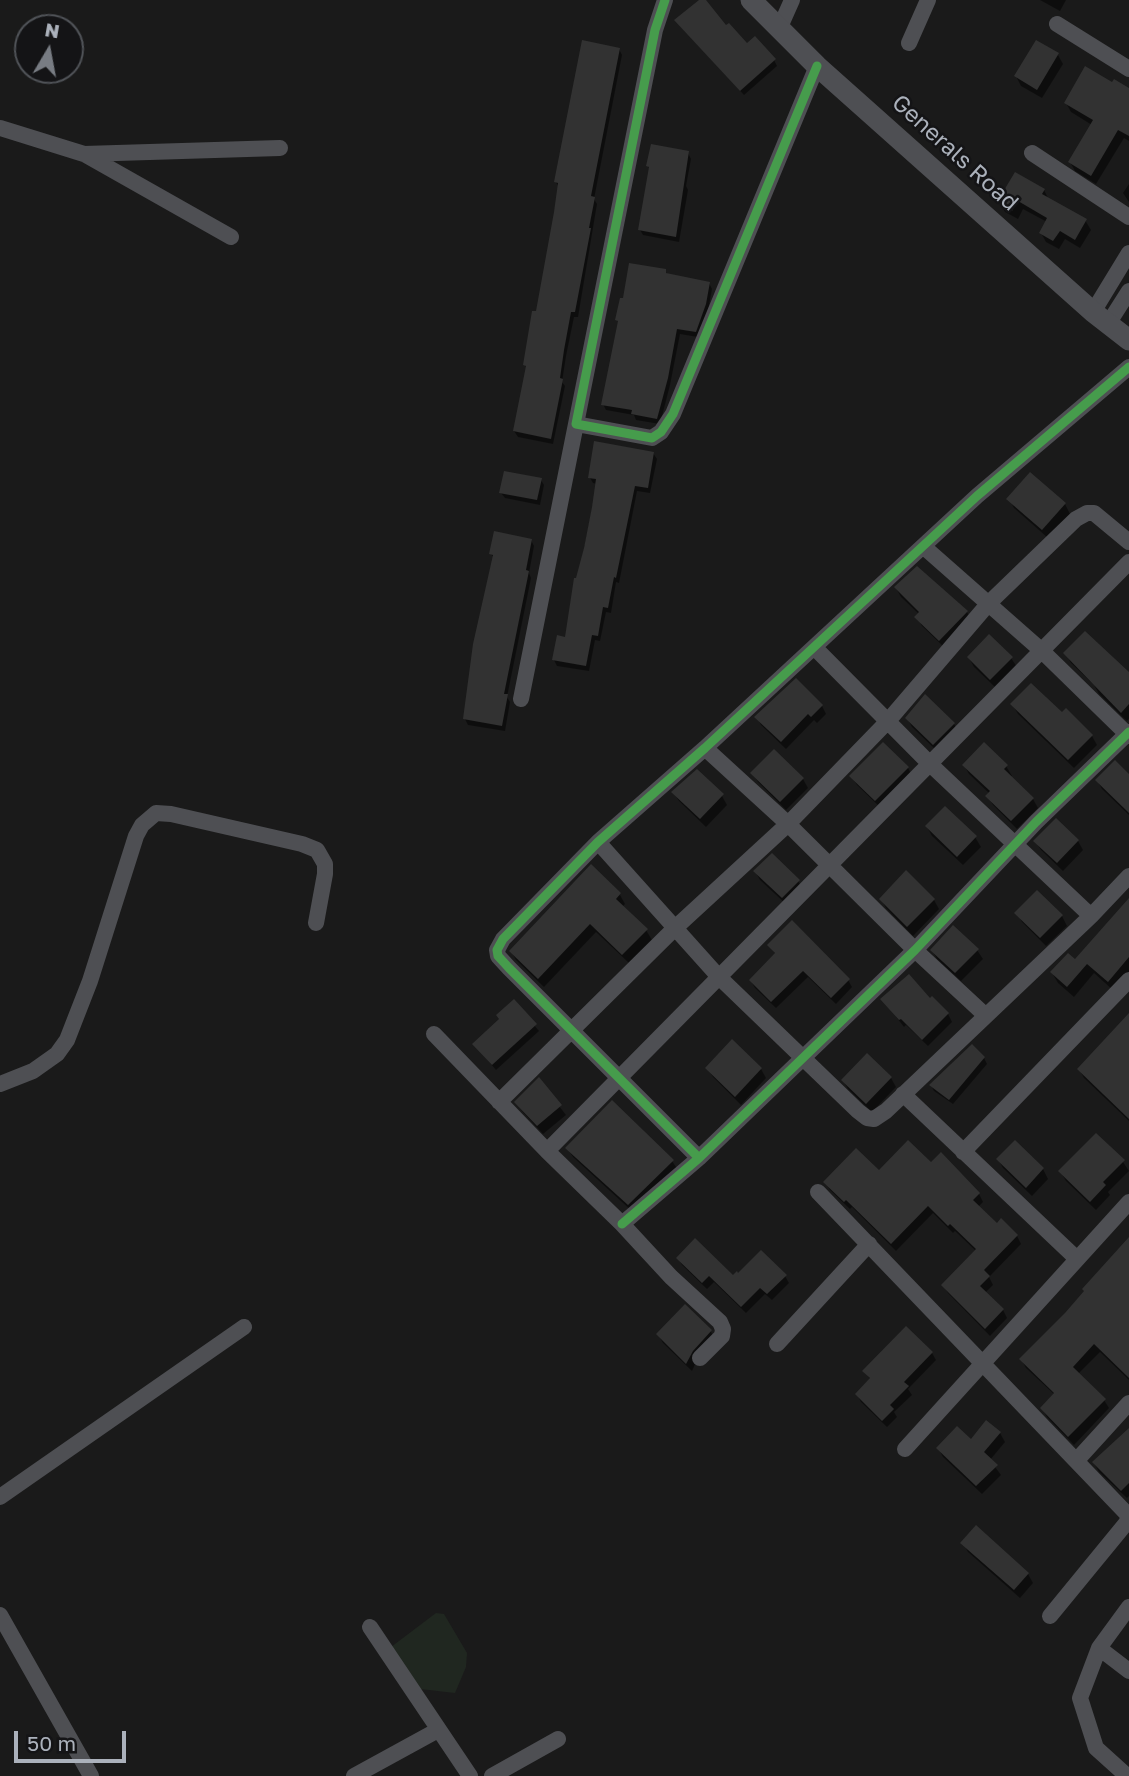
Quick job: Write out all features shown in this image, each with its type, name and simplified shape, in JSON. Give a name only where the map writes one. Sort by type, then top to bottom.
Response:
[{"type":"street","points":[[520,699],[655,30],[665,0]]},
{"type":"street","name":"Generals Road","points":[[751,0],[817,66],[1129,340]]},
{"type":"street","points":[[780,27],[792,0]]},
{"type":"street","points":[[909,43],[928,0]]},
{"type":"street","points":[[1057,24],[1129,69]]},
{"type":"street","points":[[576,424],[652,438],[661,432],[673,414],[817,66]]},
{"type":"street","points":[[0,128],[84,154],[231,237]]},
{"type":"street","points":[[84,154],[280,148]]},
{"type":"street","points":[[1032,153],[1129,217]]},
{"type":"street","points":[[1101,318],[1129,253]]},
{"type":"street","points":[[1101,318],[1129,291]]},
{"type":"street","points":[[699,1158],[570,1031],[498,956],[497,950],[517,924],[598,842],[815,648],[977,496],[1129,367]]},
{"type":"street","points":[[499,1102],[675,928],[788,824],[888,721],[989,603],[1076,519],[1087,513],[1094,513],[1129,542]]},
{"type":"street","points":[[622,1224],[699,1158],[915,950],[1016,842],[1128,734],[1042,651],[924,547]]},
{"type":"street","points":[[547,1150],[1129,562]]},
{"type":"street","points":[[815,648],[930,764],[1016,842],[1091,916]]},
{"type":"street","points":[[705,748],[788,824],[985,1015]]},
{"type":"street","points":[[0,1084],[33,1071],[57,1054],[67,1040],[86,991],[136,836],[142,825],[156,813],[171,814],[302,844],[317,850],[325,864],[326,874],[316,923]]},
{"type":"street","points":[[598,842],[719,977],[867,1118],[874,1119],[1091,916],[1129,876]]},
{"type":"street","points":[[963,1152],[1129,980]]},
{"type":"street","points":[[434,1034],[685,1291],[720,1322],[722,1336],[700,1358]]},
{"type":"street","points":[[903,1094],[1077,1259]]},
{"type":"street","points":[[818,1192],[1125,1509],[1127,1522],[1050,1616]]},
{"type":"street","points":[[905,1449],[1129,1202]]},
{"type":"street","points":[[777,1344],[869,1244]]},
{"type":"street","points":[[0,1497],[244,1327]]},
{"type":"street","points":[[1077,1460],[1129,1404]]},
{"type":"street","points":[[1127,1776],[1096,1748],[1080,1698],[1099,1648],[1129,1607]]},
{"type":"street","points":[[0,1615],[91,1776]]},
{"type":"street","points":[[370,1628],[470,1776]]},
{"type":"street","points":[[1099,1648],[1129,1671]]},
{"type":"street","points":[[355,1776],[438,1730]]},
{"type":"street","points":[[492,1776],[558,1739]]},
{"type":"shaded area","points":[[436,1613],[444,1614],[467,1653],[466,1667],[455,1693],[420,1689],[391,1647]]},
{"type":"building","points":[[699,0],[706,0],[726,25],[729,23],[747,43],[755,36],[776,59],[740,91],[674,20]]},
{"type":"building","points":[[582,40],[620,48],[591,196],[595,197],[591,228],[575,312],[571,312],[560,378],[563,379],[551,439],[513,431],[526,366],[523,365],[532,311],[536,311],[554,212],[558,183],[554,182]]},
{"type":"building","points":[[1036,40],[1059,53],[1037,90],[1014,76]]},
{"type":"building","points":[[1085,66],[1112,82],[1114,79],[1129,88],[1129,136],[1118,130],[1091,176],[1068,162],[1093,120],[1064,103]]},
{"type":"building","points":[[651,144],[689,151],[676,237],[638,230]]},
{"type":"building","points":[[1015,172],[1045,189],[1042,194],[1087,219],[1075,240],[1060,231],[1053,241],[1039,233],[1047,218],[1018,201],[1012,211],[997,202]]},
{"type":"building","points":[[629,263],[666,269],[666,273],[710,282],[696,332],[677,329],[657,419],[631,414],[632,410],[601,405],[618,321],[615,320],[620,298],[623,298]]},
{"type":"building","points":[[594,441],[654,452],[648,488],[635,486],[608,608],[603,607],[598,636],[592,635],[586,666],[552,660],[557,635],[565,637],[574,578],[584,548],[592,507],[596,479],[588,478]]},
{"type":"building","points":[[504,471],[542,478],[537,500],[499,493]]},
{"type":"building","points":[[1030,472],[1066,503],[1042,530],[1006,499]]},
{"type":"building","points":[[494,531],[532,539],[526,570],[529,571],[504,694],[508,694],[502,726],[463,719],[473,644],[493,555],[489,554]]},
{"type":"building","points":[[917,566],[968,611],[939,641],[914,617],[919,612],[894,587]]},
{"type":"building","points":[[1085,631],[1129,672],[1129,704],[1121,713],[1063,653]]},
{"type":"building","points":[[989,634],[1013,657],[990,680],[967,657]]},
{"type":"building","points":[[796,678],[823,705],[811,717],[808,714],[781,742],[754,717]]},
{"type":"building","points":[[1031,683],[1062,712],[1066,708],[1093,735],[1068,760],[1010,704]]},
{"type":"building","points":[[925,694],[955,723],[933,745],[905,718]]},
{"type":"building","points":[[883,742],[909,767],[875,801],[849,776]]},
{"type":"building","points":[[984,742],[1008,765],[1004,769],[1034,798],[1011,821],[985,796],[990,791],[962,765]]},
{"type":"building","points":[[774,749],[804,778],[780,802],[750,773]]},
{"type":"building","points":[[1115,760],[1129,774],[1129,813],[1095,780]]},
{"type":"building","points":[[697,769],[724,794],[700,819],[671,792]]},
{"type":"building","points":[[945,806],[977,836],[957,857],[925,826]]},
{"type":"building","points":[[1056,818],[1079,840],[1057,863],[1033,841]]},
{"type":"building","points":[[772,853],[800,880],[782,898],[753,871]]},
{"type":"building","points":[[591,864],[621,893],[616,899],[648,929],[622,955],[590,924],[538,979],[509,951]]},
{"type":"building","points":[[906,870],[935,899],[907,927],[879,899]]},
{"type":"building","points":[[1037,890],[1063,915],[1040,938],[1014,913]]},
{"type":"building","points":[[1129,898],[1129,957],[1108,982],[1087,964],[1067,987],[1050,972],[1068,953],[1075,959]]},
{"type":"building","points":[[792,920],[850,979],[831,998],[803,971],[771,1002],[749,980],[775,953],[767,945]]},
{"type":"building","points":[[953,925],[979,949],[955,973],[930,950]]},
{"type":"building","points":[[909,974],[930,998],[932,996],[949,1013],[922,1040],[880,999]]},
{"type":"building","points":[[514,999],[537,1024],[492,1065],[472,1044],[499,1019],[496,1015]]},
{"type":"building","points":[[1129,1013],[1129,1119],[1077,1069]]},
{"type":"building","points":[[732,1039],[762,1068],[735,1097],[705,1068]]},
{"type":"building","points":[[972,1044],[985,1057],[949,1100],[929,1085]]},
{"type":"building","points":[[867,1053],[892,1077],[866,1104],[841,1080]]},
{"type":"building","points":[[539,1077],[562,1105],[537,1126],[514,1102]]},
{"type":"building","points":[[612,1100],[674,1160],[628,1205],[565,1148]]},
{"type":"building","points":[[1096,1133],[1125,1160],[1103,1182],[1106,1185],[1090,1202],[1058,1171]]},
{"type":"building","points":[[908,1140],[931,1162],[941,1152],[980,1193],[973,1200],[997,1223],[1001,1218],[1018,1235],[984,1270],[990,1276],[980,1286],[1004,1309],[985,1329],[941,1285],[976,1249],[950,1224],[948,1226],[928,1206],[891,1244],[846,1200],[844,1202],[823,1182],[856,1148],[879,1170]]},
{"type":"building","points":[[1015,1140],[1044,1168],[1026,1188],[996,1159]]},
{"type":"building","points":[[1129,1237],[1129,1378],[1094,1344],[1073,1367],[1106,1399],[1068,1437],[1040,1408],[1054,1393],[1019,1359],[1065,1313],[1084,1291],[1082,1289]]},
{"type":"building","points":[[695,1238],[733,1275],[761,1250],[787,1275],[767,1294],[760,1288],[741,1307],[709,1276],[702,1283],[676,1258]]},
{"type":"building","points":[[685,1304],[712,1330],[693,1351],[686,1364],[656,1334]]},
{"type":"building","points":[[906,1326],[933,1352],[904,1382],[909,1386],[890,1405],[894,1409],[882,1421],[855,1394],[870,1378],[862,1371]]},
{"type":"building","points":[[986,1420],[1001,1432],[984,1452],[998,1465],[976,1486],[936,1448],[957,1426],[971,1439]]},
{"type":"building","points":[[1129,1428],[1129,1483],[1121,1491],[1092,1462]]},
{"type":"building","points":[[976,1525],[1029,1573],[1014,1590],[960,1543]]},
{"type":"cycle path","points":[[665,0],[655,30],[576,424],[652,438],[661,432],[673,414],[817,66]]},
{"type":"cycle path","points":[[699,1158],[509,968],[498,956],[497,950],[503,939],[598,842],[705,748],[977,496],[1129,367]]},
{"type":"cycle path","points":[[622,1224],[699,1158],[915,950],[1036,822],[1129,732]]}]
